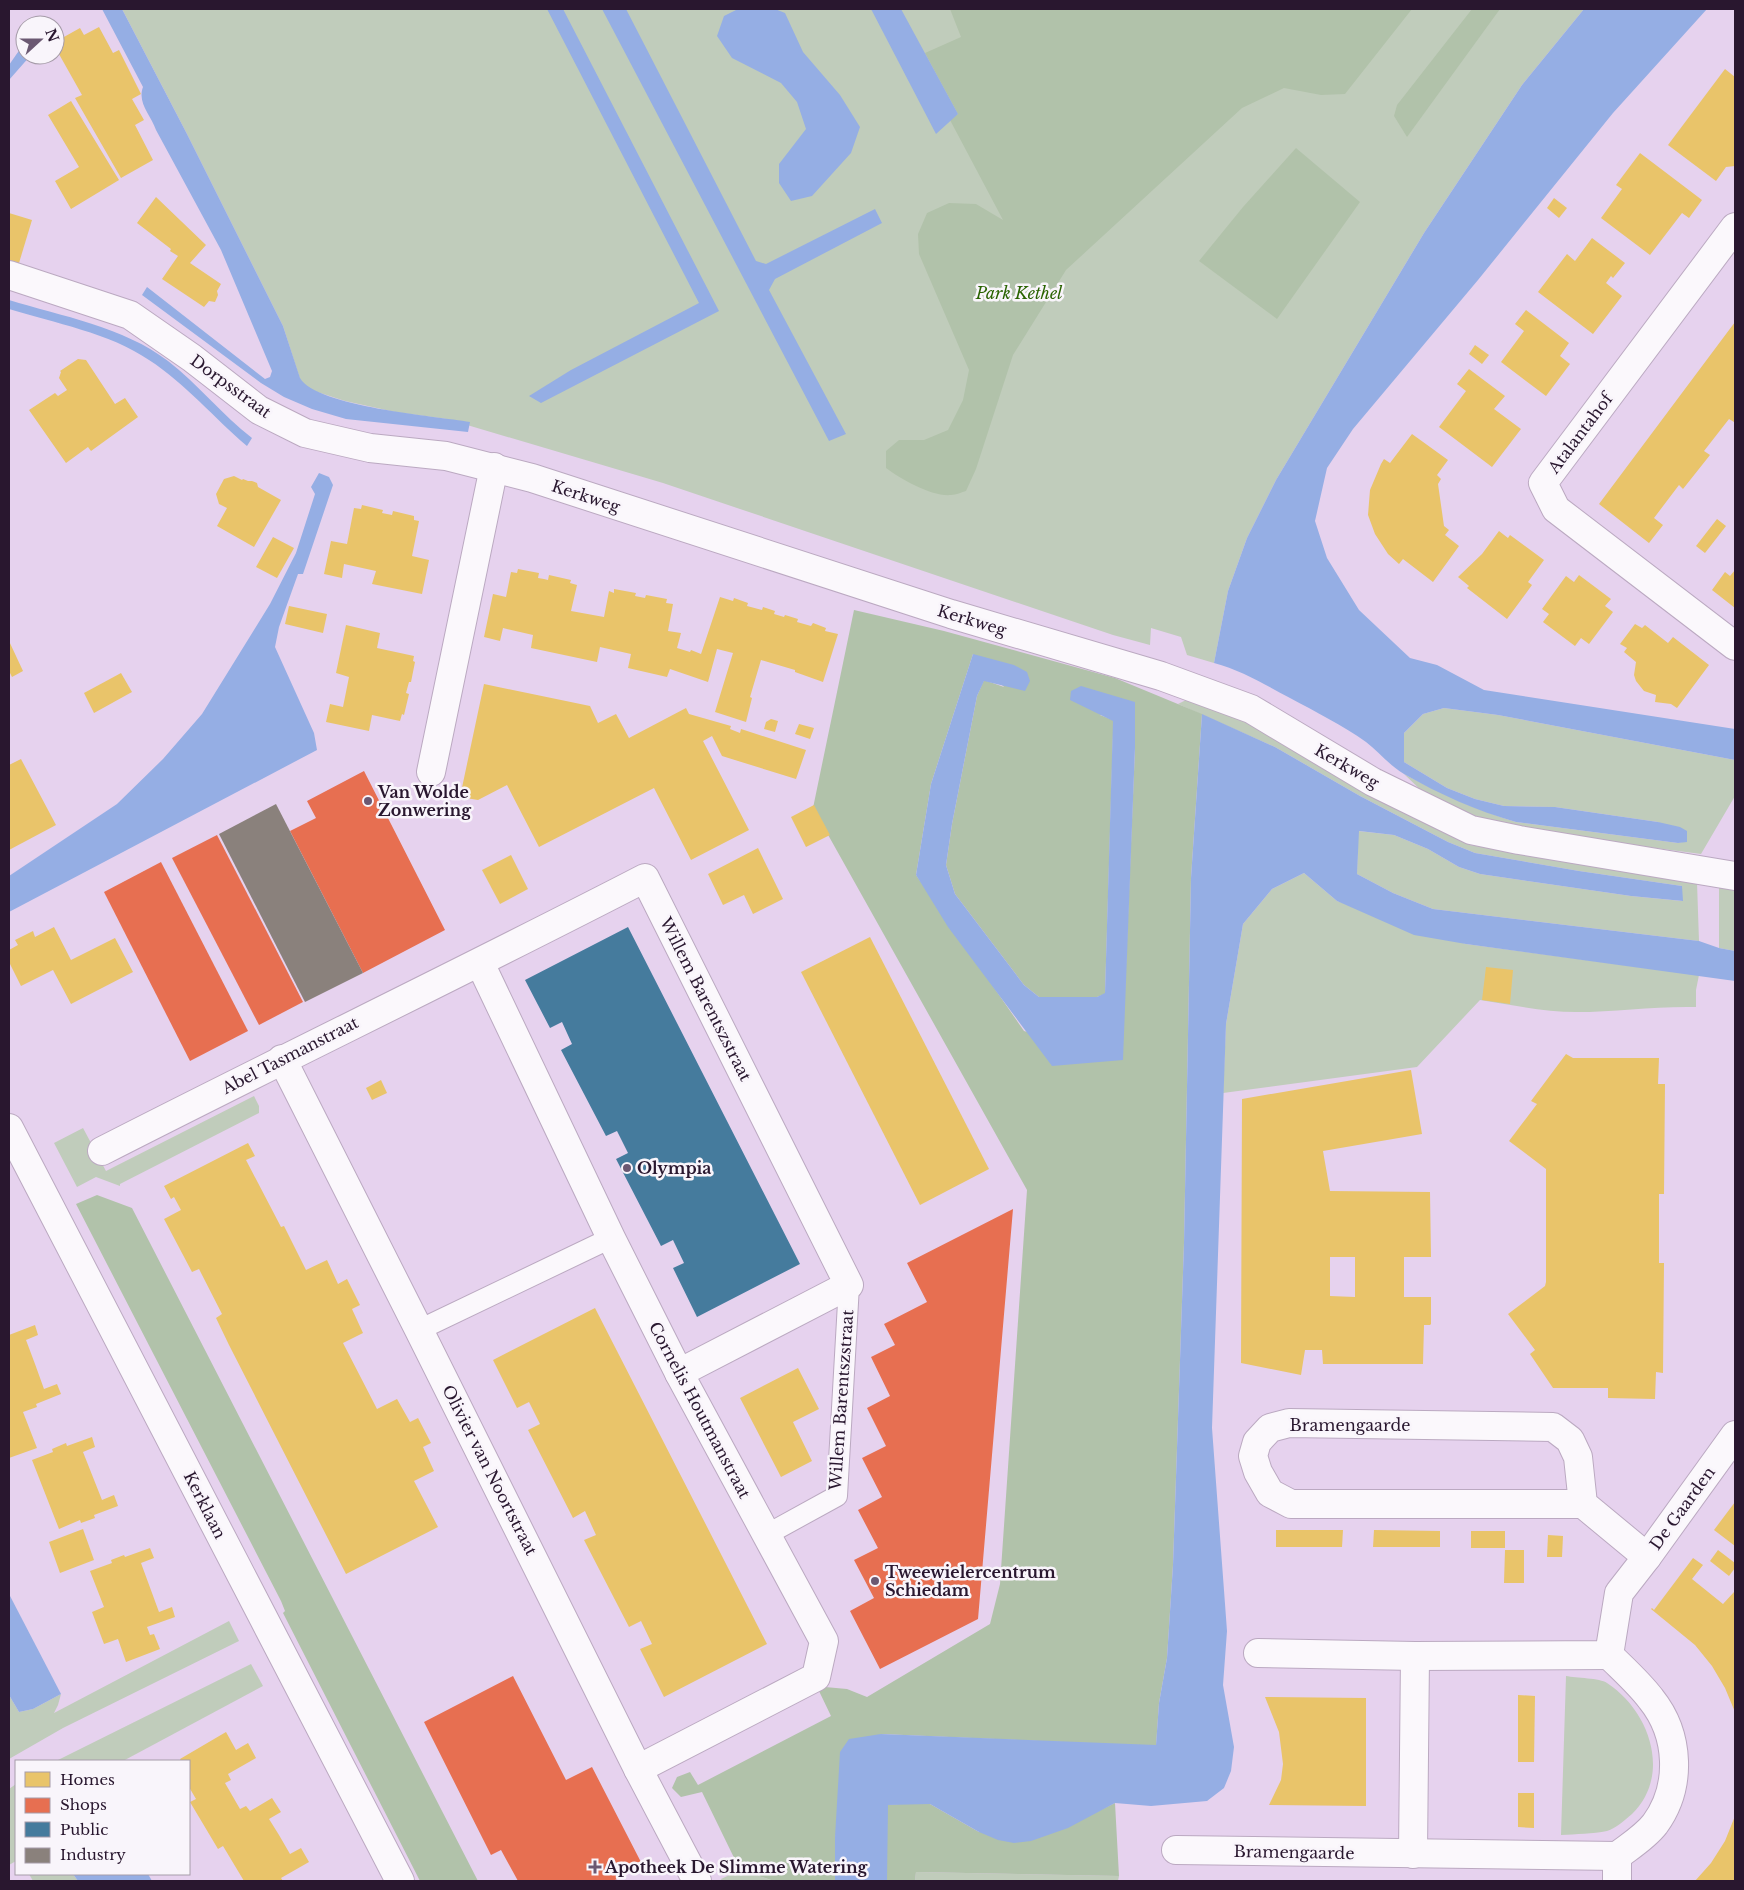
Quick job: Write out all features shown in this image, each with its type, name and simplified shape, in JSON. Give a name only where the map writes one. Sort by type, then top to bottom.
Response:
[{"type":"street","name":"Atalantahof","points":[[1735,227],[1543,483],[1556,508],[1735,646]]},
{"type":"street","name":"Dorpsstraat","points":[[9,275],[130,315],[192,358],[259,410],[305,434],[370,448],[446,456],[494,467]]},
{"type":"street","points":[[431,772],[494,467]]},
{"type":"street","name":"Kerkweg","points":[[494,467],[951,614],[1161,676],[1251,709],[1373,782],[1471,830],[1519,840],[1735,876]]},
{"type":"street","name":"Willem Barentszstraat","points":[[480,963],[645,878],[849,1285],[679,1372]]},
{"type":"street","name":"Abel Tasmanstraat","points":[[102,1151],[282,1059],[480,963]]},
{"type":"street","name":"Cornelis Houtmanstraat","points":[[480,963],[611,1238],[679,1372],[824,1641],[816,1677],[638,1768]]},
{"type":"street","name":"Olivier van Noortstraat","points":[[282,1059],[638,1768],[697,1881]]},
{"type":"street","name":"Kerklaan","points":[[9,1128],[400,1881]]},
{"type":"street","name":"Bramengaarde","points":[[1289,1424],[1553,1428],[1570,1440],[1578,1457],[1582,1504],[1291,1504],[1270,1493],[1258,1472],[1253,1456],[1257,1442],[1270,1428],[1289,1424]]},
{"type":"street","name":"De Gaarden","points":[[1647,1557],[1735,1435]]},
{"type":"street","points":[[1582,1504],[1647,1557],[1620,1593],[1609,1655]]},
{"type":"street","points":[[1258,1653],[1415,1656],[1609,1655],[1652,1700],[1666,1724],[1673,1748],[1674,1769],[1672,1788],[1665,1807],[1654,1825],[1639,1840],[1617,1868]]},
{"type":"street","points":[[1413,1854],[1415,1656]]},
{"type":"street","name":"Bramengaarde","points":[[1176,1850],[1413,1854],[1617,1868]]},
{"type":"lane","points":[[419,1330],[611,1238]]},
{"type":"lane","name":"Willem Barentszstraat","points":[[766,1535],[837,1496],[849,1285]]},
{"type":"green space","name":"Park Kethel","points":[[122,9],[1584,9],[1522,85],[1424,233],[1276,480],[1247,538],[1228,591],[1214,663],[1187,655],[1181,637],[1151,628],[1150,645],[1113,635],[663,483],[447,419],[395,412],[345,401],[311,390],[300,379],[283,326]]},
{"type":"green space","points":[[950,9],[1412,9],[1345,94],[1321,95],[1284,88],[1242,108],[1066,270],[1013,355],[976,469],[966,491],[943,495],[908,482],[886,468],[886,451],[899,440],[924,440],[948,430],[963,400],[969,370],[919,254],[918,234],[927,213],[949,203],[976,204],[1003,220],[950,120],[958,114],[925,53],[961,37]]},
{"type":"green space","points":[[1472,9],[1500,9],[1407,137],[1394,116],[1397,105]]},
{"type":"green space","points":[[1296,148],[1360,202],[1277,319],[1199,261],[1243,207]]},
{"type":"green space","points":[[854,610],[944,631],[1115,678],[1202,714],[1191,878],[1184,1243],[1173,1565],[1167,1658],[1159,1703],[1156,1746],[881,1734],[835,1837],[835,1881],[774,1881],[740,1870],[702,1792],[681,1797],[672,1788],[677,1777],[690,1772],[698,1785],[831,1716],[819,1691],[825,1687],[847,1689],[867,1697],[990,1624],[1000,1584],[1027,1190],[813,808]],"holes":[[[973,654],[1004,687],[984,680],[977,696],[946,865],[955,894],[1024,985],[1039,997],[1097,997],[1105,994],[1113,720],[1100,715],[1135,702],[1135,748],[1122,1060],[1024,1031],[916,875],[931,784]]]},
{"type":"green space","points":[[1194,696],[1242,717],[1365,789],[1470,845],[1697,882],[1699,941],[1433,909],[1393,893],[1357,874],[1358,831],[1394,835],[1428,849],[1459,867],[1480,874],[1631,896],[1682,901],[1682,886],[1475,853],[1448,842],[1360,796],[1275,747],[1178,704]]},
{"type":"green space","points":[[1444,708],[1498,715],[1735,760],[1735,796],[1701,854],[1495,825],[1427,796],[1404,774],[1458,801],[1516,822],[1678,843],[1687,841],[1658,822],[1555,807],[1504,806],[1475,799],[1447,788],[1404,762],[1404,733],[1423,714]]},
{"type":"green space","points":[[1304,873],[1337,901],[1466,944],[1699,975],[1696,990],[1696,1007],[1564,1012],[1480,1000],[1417,1067],[1223,1093],[1226,1024],[1243,924],[1272,889]]},
{"type":"green space","points":[[1719,886],[1735,888],[1735,951],[1719,948]]},
{"type":"green space","points":[[254,1096],[259,1106],[259,1113],[120,1184],[120,1186],[96,1177],[77,1187],[54,1143],[83,1128],[106,1171]]},
{"type":"green space","points":[[97,1195],[132,1208],[478,1881],[420,1881],[283,1613],[285,1611],[281,1601],[76,1204]]},
{"type":"green space","points":[[229,1621],[239,1641],[63,1728],[9,1759],[9,1695],[19,1712],[33,1709],[61,1694],[54,1713]]},
{"type":"green space","points":[[251,1664],[263,1686],[125,1760],[58,1760]]},
{"type":"green space","points":[[1566,1676],[1604,1681],[1622,1695],[1635,1710],[1651,1744],[1653,1763],[1651,1781],[1644,1798],[1632,1814],[1607,1831],[1561,1835]]},
{"type":"green space","points":[[15,1785],[15,1862],[9,1865],[9,1789]]},
{"type":"green space","points":[[1115,1803],[1119,1876],[916,1872],[915,1881],[887,1881],[887,1805],[930,1804],[979,1832],[1084,1818]]},
{"type":"green space","points":[[740,1870],[774,1881],[722,1881],[721,1879]]},
{"type":"green space","points":[[916,1872],[1119,1876],[1118,1881],[915,1881]]},
{"type":"green space","points":[[30,1875],[74,1875],[78,1881],[33,1881]]},
{"type":"water","points":[[102,9],[122,9],[283,326],[300,378],[311,388],[352,403],[379,409],[470,422],[468,432],[346,419],[312,409],[284,397],[261,383],[142,295],[147,287],[265,379],[270,377],[272,371],[221,250],[145,109],[142,98],[143,87]]},
{"type":"water","points":[[547,9],[563,9],[719,311],[541,403],[529,396],[571,370],[699,303]]},
{"type":"water","points":[[602,9],[626,9],[756,261],[766,264],[875,209],[882,223],[775,279],[769,290],[846,434],[829,441]]},
{"type":"water","points":[[738,9],[775,9],[785,13],[803,52],[840,95],[860,127],[851,153],[812,196],[791,201],[779,183],[779,164],[806,129],[797,102],[781,83],[732,58],[717,36],[724,16]]},
{"type":"water","points":[[871,9],[901,9],[958,114],[936,134]]},
{"type":"water","points":[[1584,9],[1707,9],[1613,113],[1478,280],[1353,429],[1327,468],[1315,521],[1327,558],[1359,610],[1410,658],[1437,665],[1484,690],[1735,729],[1735,760],[1498,715],[1444,708],[1423,714],[1404,733],[1404,762],[1447,788],[1475,799],[1504,806],[1555,807],[1658,822],[1680,827],[1687,831],[1687,842],[1678,843],[1516,822],[1487,813],[1445,795],[1404,774],[1366,742],[1329,719],[1253,678],[1214,663],[1228,591],[1247,538],[1276,480],[1424,233],[1522,85]]},
{"type":"water","points":[[15,56],[15,65],[22,65],[9,80],[9,65]]},
{"type":"water","points":[[9,300],[92,324],[132,339],[151,349],[179,370],[230,420],[252,438],[247,446],[188,390],[162,369],[134,351],[99,336],[9,309]]},
{"type":"water","points":[[319,473],[329,477],[333,485],[303,574],[298,574],[279,627],[275,647],[314,733],[317,750],[9,912],[9,876],[117,804],[163,759],[202,714],[270,604],[296,553],[315,494],[311,487]]},
{"type":"water","points":[[973,654],[1014,665],[1027,672],[1030,681],[1025,691],[984,681],[977,696],[946,865],[955,894],[1024,985],[1039,997],[1097,997],[1105,993],[1113,721],[1070,700],[1071,691],[1081,686],[1135,702],[1135,748],[1123,1060],[1052,1066],[948,927],[916,875],[931,784]]},
{"type":"water","points":[[1202,714],[1275,747],[1360,796],[1448,842],[1475,853],[1682,886],[1683,901],[1631,896],[1480,874],[1459,867],[1428,849],[1394,835],[1359,831],[1357,874],[1393,893],[1433,909],[1699,941],[1735,951],[1735,981],[1466,944],[1414,935],[1337,901],[1304,873],[1272,889],[1243,924],[1226,1024],[1212,1428],[1227,1631],[1223,1685],[1234,1747],[1231,1771],[1224,1788],[1207,1801],[1151,1806],[1115,1803],[1068,1828],[1031,1841],[1014,1843],[998,1840],[979,1832],[930,1804],[888,1805],[887,1881],[835,1881],[835,1837],[840,1752],[849,1739],[881,1734],[1156,1745],[1159,1703],[1167,1658],[1173,1565],[1184,1243],[1191,878]]},
{"type":"water","points":[[9,1594],[61,1694],[33,1709],[19,1712],[9,1695]]},
{"type":"water","points":[[74,1875],[149,1875],[152,1881],[78,1881]]},
{"type":"building: Homes","points":[[99,27],[113,53],[119,50],[141,94],[132,99],[144,120],[135,125],[153,160],[121,178],[75,98],[82,95],[65,65],[65,36],[80,28],[84,35]]},
{"type":"building: Homes","points":[[1725,69],[1735,77],[1735,166],[1726,167],[1716,181],[1668,145]]},
{"type":"building: Homes","points":[[71,101],[119,180],[71,209],[55,181],[79,167],[48,115]]},
{"type":"building: Homes","points":[[1640,153],[1702,200],[1689,218],[1682,213],[1650,255],[1601,218],[1622,189],[1616,185]]},
{"type":"building: Homes","points":[[156,197],[206,245],[190,263],[221,284],[217,291],[218,295],[215,302],[209,301],[204,307],[162,279],[178,256],[137,223]]},
{"type":"building: Homes","points":[[1554,198],[1567,208],[1559,218],[1547,208]]},
{"type":"building: Homes","points":[[9,213],[32,220],[19,263],[9,260]]},
{"type":"building: Homes","points":[[1592,238],[1625,263],[1613,278],[1611,276],[1606,283],[1622,296],[1593,334],[1538,292],[1567,254],[1575,261]]},
{"type":"building: Homes","points":[[1526,310],[1569,343],[1560,356],[1570,364],[1546,396],[1501,362],[1524,331],[1515,324]]},
{"type":"building: Homes","points":[[1735,322],[1735,421],[1729,419],[1704,451],[1710,455],[1683,489],[1679,485],[1654,518],[1663,525],[1649,543],[1599,504]]},
{"type":"building: Homes","points":[[1475,345],[1489,355],[1482,364],[1469,354]]},
{"type":"building: Homes","points":[[78,359],[86,360],[115,404],[125,398],[138,417],[91,451],[88,447],[66,463],[29,410],[55,393],[58,396],[67,390],[59,378],[60,371]]},
{"type":"building: Homes","points":[[1469,369],[1505,396],[1494,409],[1521,429],[1492,467],[1439,427],[1466,391],[1457,384]]},
{"type":"building: Homes","points":[[1412,434],[1448,460],[1437,475],[1441,479],[1438,484],[1444,526],[1449,530],[1445,535],[1459,546],[1433,582],[1403,559],[1399,564],[1388,554],[1375,534],[1368,515],[1370,490],[1381,464],[1384,459],[1390,463]]},
{"type":"building: Homes","points":[[234,476],[257,483],[258,487],[281,500],[254,547],[217,526],[227,508],[219,504],[216,494],[224,479]]},
{"type":"building: Homes","points":[[362,505],[383,510],[382,513],[392,515],[393,511],[414,516],[414,520],[419,521],[412,556],[429,560],[422,594],[372,584],[376,571],[344,564],[342,578],[324,574],[331,541],[347,544],[354,508],[361,509]]},
{"type":"building: Homes","points":[[1717,519],[1726,526],[1705,553],[1696,546]]},
{"type":"building: Homes","points":[[1499,531],[1508,538],[1510,535],[1544,560],[1528,582],[1532,585],[1507,619],[1467,588],[1469,586],[1458,577],[1482,554]]},
{"type":"building: Homes","points":[[273,537],[294,548],[277,578],[256,567]]},
{"type":"building: Homes","points":[[518,569],[539,573],[538,578],[548,580],[549,575],[571,580],[570,583],[577,585],[571,611],[604,617],[609,591],[614,593],[614,589],[636,593],[635,596],[645,598],[646,595],[667,599],[666,603],[673,604],[668,631],[681,633],[677,648],[690,652],[691,650],[701,654],[720,597],[733,601],[734,598],[748,603],[747,606],[762,610],[763,607],[775,611],[774,614],[798,619],[797,622],[811,626],[813,623],[826,628],[825,631],[838,634],[823,682],[795,672],[795,670],[761,660],[750,697],[752,698],[746,722],[715,712],[733,653],[717,649],[708,682],[670,669],[667,677],[628,668],[631,654],[600,647],[597,662],[531,648],[533,635],[503,628],[500,641],[484,637],[493,594],[506,597],[511,572],[517,573]]},
{"type":"building: Homes","points":[[1735,570],[1735,608],[1712,590],[1725,572],[1730,576]]},
{"type":"building: Homes","points":[[1579,575],[1611,599],[1605,606],[1613,612],[1589,644],[1581,638],[1575,646],[1543,622],[1549,614],[1542,609],[1566,576],[1574,582]]},
{"type":"building: Homes","points":[[289,606],[327,614],[323,633],[285,624]]},
{"type":"building: Homes","points":[[1635,624],[1642,628],[1645,625],[1668,643],[1673,637],[1709,665],[1677,708],[1671,704],[1655,702],[1656,695],[1644,691],[1636,681],[1634,675],[1636,662],[1624,652],[1627,648],[1620,644]]},
{"type":"building: Homes","points":[[346,625],[380,633],[377,648],[414,656],[413,661],[415,662],[411,682],[409,682],[406,693],[409,694],[404,715],[402,714],[400,721],[372,715],[369,731],[326,722],[330,704],[343,707],[349,677],[336,673]]},
{"type":"building: Homes","points":[[9,641],[23,671],[12,677],[9,671]]},
{"type":"building: Homes","points":[[121,673],[132,692],[94,713],[84,693]]},
{"type":"building: Homes","points":[[484,684],[590,706],[598,723],[616,714],[629,738],[686,708],[689,714],[731,726],[730,729],[740,733],[741,729],[806,750],[796,779],[722,756],[712,736],[703,741],[749,830],[691,860],[654,788],[539,847],[507,785],[478,800],[460,797]]},
{"type":"building: Homes","points":[[771,719],[778,721],[775,732],[764,729],[766,722]]},
{"type":"building: Homes","points":[[799,724],[814,728],[810,739],[795,734]]},
{"type":"building: Homes","points":[[21,759],[56,825],[9,850],[9,765]]},
{"type":"building: Homes","points":[[814,805],[830,835],[806,847],[791,817]]},
{"type":"building: Homes","points":[[758,848],[783,899],[753,914],[744,895],[723,905],[708,874]]},
{"type":"building: Homes","points":[[511,855],[528,889],[500,904],[482,870]]},
{"type":"building: Homes","points":[[54,927],[71,960],[115,938],[133,972],[71,1004],[53,970],[21,986],[9,962],[9,950],[18,945],[15,940],[33,931],[35,937]]},
{"type":"building: Homes","points":[[870,937],[989,1169],[920,1205],[801,972]]},
{"type":"building: Homes","points":[[1486,967],[1513,970],[1510,1004],[1482,1000]]},
{"type":"building: Homes","points":[[1566,1054],[1573,1058],[1659,1058],[1658,1084],[1665,1084],[1664,1194],[1659,1194],[1659,1263],[1664,1263],[1663,1373],[1656,1372],[1655,1399],[1608,1398],[1608,1388],[1553,1388],[1530,1354],[1535,1350],[1508,1314],[1545,1286],[1546,1282],[1546,1169],[1509,1141],[1537,1104],[1531,1101]]},
{"type":"building: Homes","points":[[1411,1070],[1422,1134],[1323,1151],[1330,1191],[1430,1192],[1431,1257],[1404,1257],[1404,1297],[1431,1297],[1431,1324],[1424,1325],[1423,1364],[1323,1364],[1322,1350],[1305,1350],[1301,1375],[1241,1363],[1242,1099]],"holes":[[[1330,1257],[1355,1257],[1355,1297],[1330,1296]]]},
{"type":"building: Homes","points":[[381,1080],[387,1093],[372,1100],[366,1088]]},
{"type":"building: Homes","points":[[248,1143],[255,1156],[246,1160],[281,1227],[284,1226],[306,1270],[327,1260],[338,1284],[347,1279],[360,1305],[352,1309],[363,1333],[343,1343],[377,1409],[397,1399],[410,1422],[418,1418],[431,1443],[423,1447],[434,1471],[414,1481],[438,1527],[346,1574],[229,1345],[216,1318],[222,1314],[199,1269],[192,1272],[164,1219],[181,1210],[174,1197],[171,1199],[164,1186]]},
{"type":"building: Homes","points":[[595,1308],[767,1644],[664,1697],[640,1649],[652,1644],[641,1621],[629,1627],[584,1540],[596,1535],[585,1511],[573,1518],[528,1430],[540,1424],[529,1402],[517,1408],[493,1360]]},
{"type":"building: Homes","points":[[35,1325],[38,1335],[26,1340],[44,1389],[57,1384],[61,1394],[36,1404],[37,1407],[23,1412],[37,1448],[9,1458],[9,1335]]},
{"type":"building: Homes","points":[[798,1368],[819,1409],[793,1422],[812,1461],[781,1477],[740,1398]]},
{"type":"building: Homes","points":[[92,1437],[95,1447],[83,1452],[102,1500],[114,1495],[118,1506],[94,1515],[95,1518],[81,1523],[80,1520],[59,1529],[32,1460],[53,1452],[52,1449],[66,1443],[67,1446]]},
{"type":"building: Homes","points":[[1735,1502],[1735,1546],[1714,1530]]},
{"type":"building: Homes","points":[[83,1529],[94,1560],[60,1573],[49,1542]]},
{"type":"building: Homes","points":[[1276,1530],[1343,1530],[1342,1547],[1276,1547]]},
{"type":"building: Homes","points":[[1374,1530],[1440,1531],[1440,1547],[1373,1547]]},
{"type":"building: Homes","points":[[1471,1531],[1505,1531],[1505,1548],[1471,1548]]},
{"type":"building: Homes","points":[[1548,1535],[1563,1536],[1562,1557],[1547,1557]]},
{"type":"building: Homes","points":[[150,1548],[154,1558],[141,1563],[159,1612],[172,1607],[175,1617],[147,1627],[150,1635],[154,1634],[160,1649],[126,1662],[118,1639],[104,1644],[92,1612],[104,1607],[90,1571],[112,1563],[111,1560],[124,1555],[125,1557]]},
{"type":"building: Homes","points":[[1505,1550],[1524,1550],[1524,1583],[1504,1583]]},
{"type":"building: Homes","points":[[1718,1550],[1735,1563],[1735,1568],[1729,1576],[1710,1561]]},
{"type":"building: Homes","points":[[1693,1558],[1703,1565],[1692,1579],[1723,1604],[1735,1593],[1735,1712],[1725,1688],[1712,1666],[1695,1645],[1651,1609],[1654,1610]]},
{"type":"building: Homes","points":[[1518,1695],[1535,1696],[1534,1762],[1518,1762]]},
{"type":"building: Homes","points":[[1265,1697],[1366,1698],[1366,1806],[1269,1805],[1281,1780],[1283,1764],[1279,1732]]},
{"type":"building: Homes","points":[[226,1732],[236,1750],[248,1743],[256,1758],[228,1774],[231,1780],[225,1783],[240,1809],[246,1806],[250,1811],[272,1798],[281,1812],[269,1819],[290,1854],[301,1848],[309,1862],[281,1878],[283,1881],[244,1881],[223,1846],[218,1849],[190,1802],[196,1799],[190,1789],[190,1760],[180,1759]]},
{"type":"building: Homes","points":[[1518,1793],[1534,1793],[1534,1828],[1518,1827]]},
{"type":"building: Homes","points":[[1735,1816],[1735,1881],[1695,1881],[1711,1863],[1725,1841]]},
{"type":"building: Shops","points":[[364,771],[445,930],[363,973],[290,831],[316,818],[307,801]]},
{"type":"building: Shops","points":[[217,835],[303,1002],[259,1025],[172,858]]},
{"type":"building: Shops","points":[[161,862],[248,1031],[190,1061],[104,892]]},
{"type":"building: Shops","points":[[1013,1209],[978,1619],[880,1669],[850,1611],[874,1598],[854,1560],[878,1548],[858,1510],[882,1497],[862,1458],[886,1446],[867,1408],[890,1396],[871,1357],[895,1345],[884,1324],[927,1302],[907,1263]]},
{"type":"building: Shops","points":[[513,1676],[566,1780],[592,1767],[643,1866],[613,1881],[518,1881],[501,1850],[491,1855],[424,1722]]},
{"type":"building: Public","points":[[628,927],[800,1264],[697,1317],[673,1268],[684,1263],[673,1240],[661,1246],[616,1159],[628,1153],[617,1131],[606,1136],[561,1050],[572,1044],[562,1022],[550,1028],[525,980]]},
{"type":"building: Industry","points":[[276,804],[363,973],[305,1002],[219,834]]},
{"type":"place","name":"Van Wolde Zonwering","points":[[368,801]]},
{"type":"place","name":"Olympia","points":[[627,1168]]},
{"type":"place","name":"Tweewielercentrum Schiedam","points":[[875,1581]]},
{"type":"place","name":"Apotheek De Slimme Watering","points":[[595,1867]]}]
